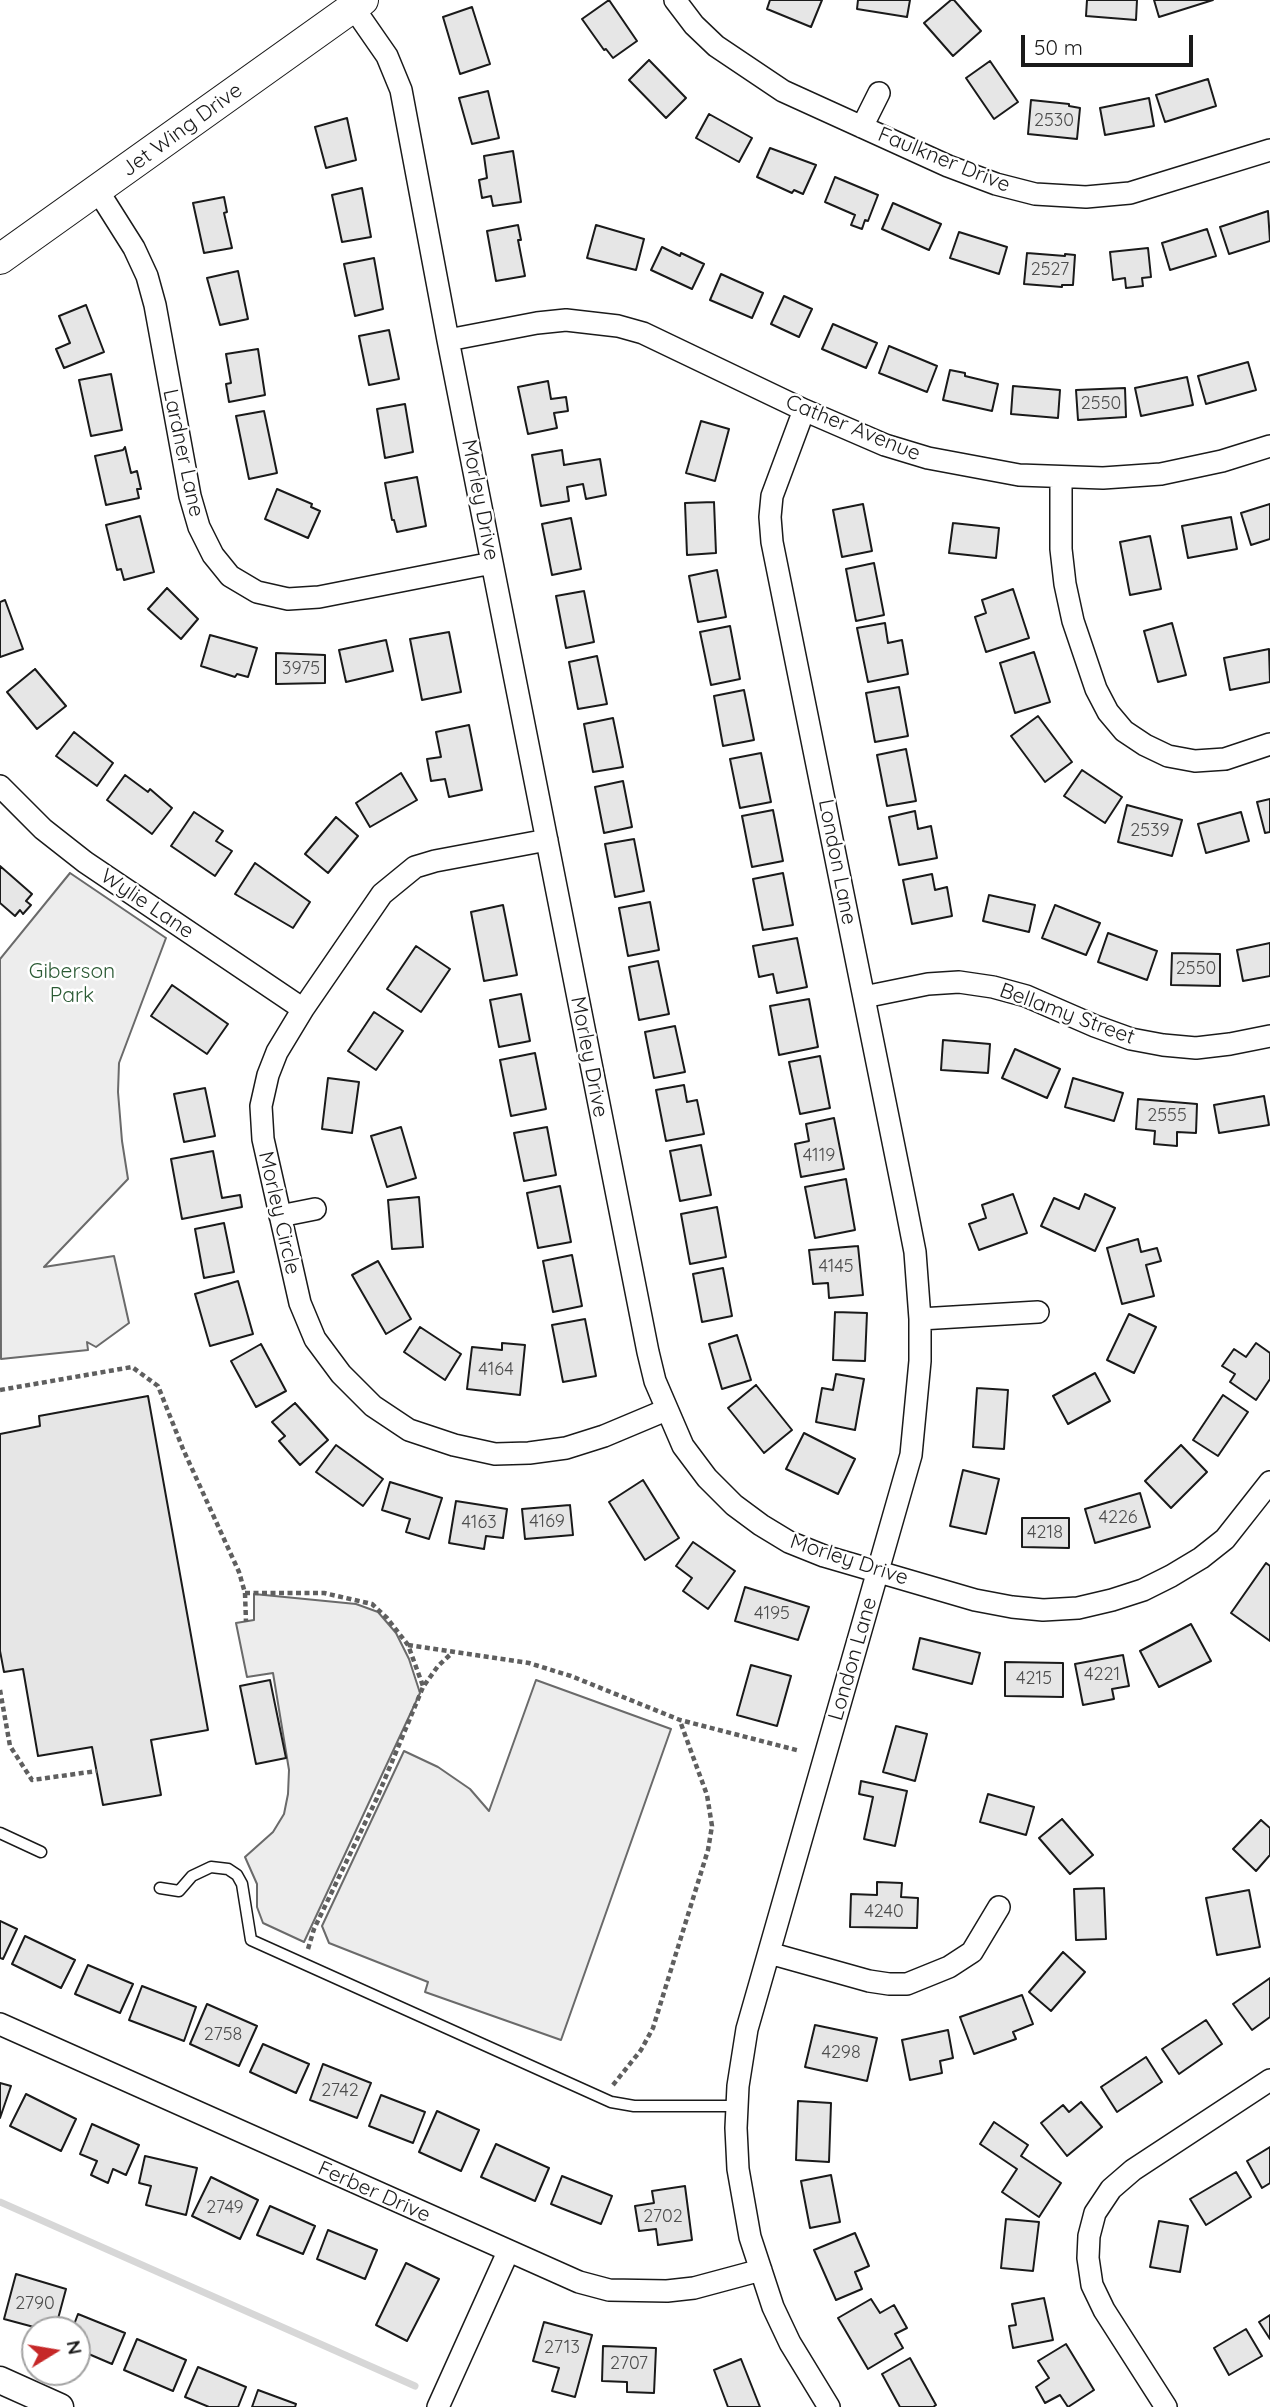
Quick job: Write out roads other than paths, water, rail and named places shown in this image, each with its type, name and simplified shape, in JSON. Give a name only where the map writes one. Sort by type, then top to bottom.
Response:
[{"type":"main road","name":"Jet Wing Drive","points":[[0,260],[358,3]]},
{"type":"street","name":"Faulkner Drive","points":[[675,0],[694,25],[716,46],[783,91],[948,166],[996,184],[1035,194],[1086,197],[1130,193],[1270,150]]},
{"type":"street","name":"Morley Drive","points":[[358,3],[387,56],[401,90],[648,1352],[655,1381],[683,1446],[707,1478],[734,1504],[789,1542],[824,1556],[975,1600],[1043,1610],[1078,1608],[1143,1590],[1201,1558],[1224,1539],[1267,1493]]},
{"type":"street","name":"Faulkner Drive","points":[[862,127],[879,93]]},
{"type":"street","name":"Lardner Lane","points":[[98,191],[134,248],[147,276],[155,305],[193,506],[199,527],[213,555],[230,576],[257,592],[288,599],[319,597],[492,563]]},
{"type":"street","name":"Cather Avenue","points":[[448,340],[566,320],[618,326],[643,333],[804,410],[886,444],[928,458],[1019,475],[1103,478],[1161,474],[1222,461],[1270,446]]},
{"type":"street","name":"London Lane","points":[[804,410],[780,470],[769,517],[915,1252],[920,1361],[911,1455],[747,2029],[738,2086],[738,2169],[743,2206],[761,2270],[773,2307],[790,2343],[829,2407]]},
{"type":"street","points":[[1061,477],[1061,550],[1065,584],[1073,621],[1096,688],[1108,712],[1124,731],[1168,756],[1195,761],[1224,759],[1270,744]]},
{"type":"street","name":"Wylie Lane","points":[[0,786],[43,830],[85,862],[303,1009]]},
{"type":"street","name":"Morley Circle","points":[[547,840],[435,860],[415,867],[382,894],[303,1009],[277,1052],[261,1106],[263,1139],[300,1303],[315,1339],[341,1374],[373,1406],[409,1430],[454,1445],[495,1454],[566,1448],[604,1436],[666,1410]]},
{"type":"street","name":"Bellamy Street","points":[[864,997],[928,984],[959,982],[1026,996],[1131,1039],[1163,1045],[1196,1048],[1270,1036]]},
{"type":"street","points":[[280,1216],[314,1209]]},
{"type":"street","points":[[919,1319],[1038,1312]]},
{"type":"street","points":[[769,1953],[869,1981],[907,1984],[949,1967],[972,1952],[999,1907]]},
{"type":"street","name":"Ferber Drive","points":[[0,2024],[579,2282],[610,2290],[667,2291],[694,2288],[761,2270]]},
{"type":"street","points":[[1166,2407],[1104,2310],[1092,2285],[1088,2258],[1089,2236],[1095,2213],[1111,2189],[1133,2170],[1270,2080]]},
{"type":"street","points":[[438,2407],[508,2252]]},
{"type":"street","points":[[0,2380],[60,2407]]},
{"type":"lane","points":[[0,1833],[41,1852]]},
{"type":"lane","points":[[160,1888],[179,1891],[192,1877],[211,1867],[229,1870],[237,1875],[242,1884],[251,1940],[611,2102],[634,2106],[737,2105]]},
{"type":"waterway","points":[[0,2202],[415,2386]]},
{"type":"park label","name":"Giberson Park","points":[[72,984]]}]
